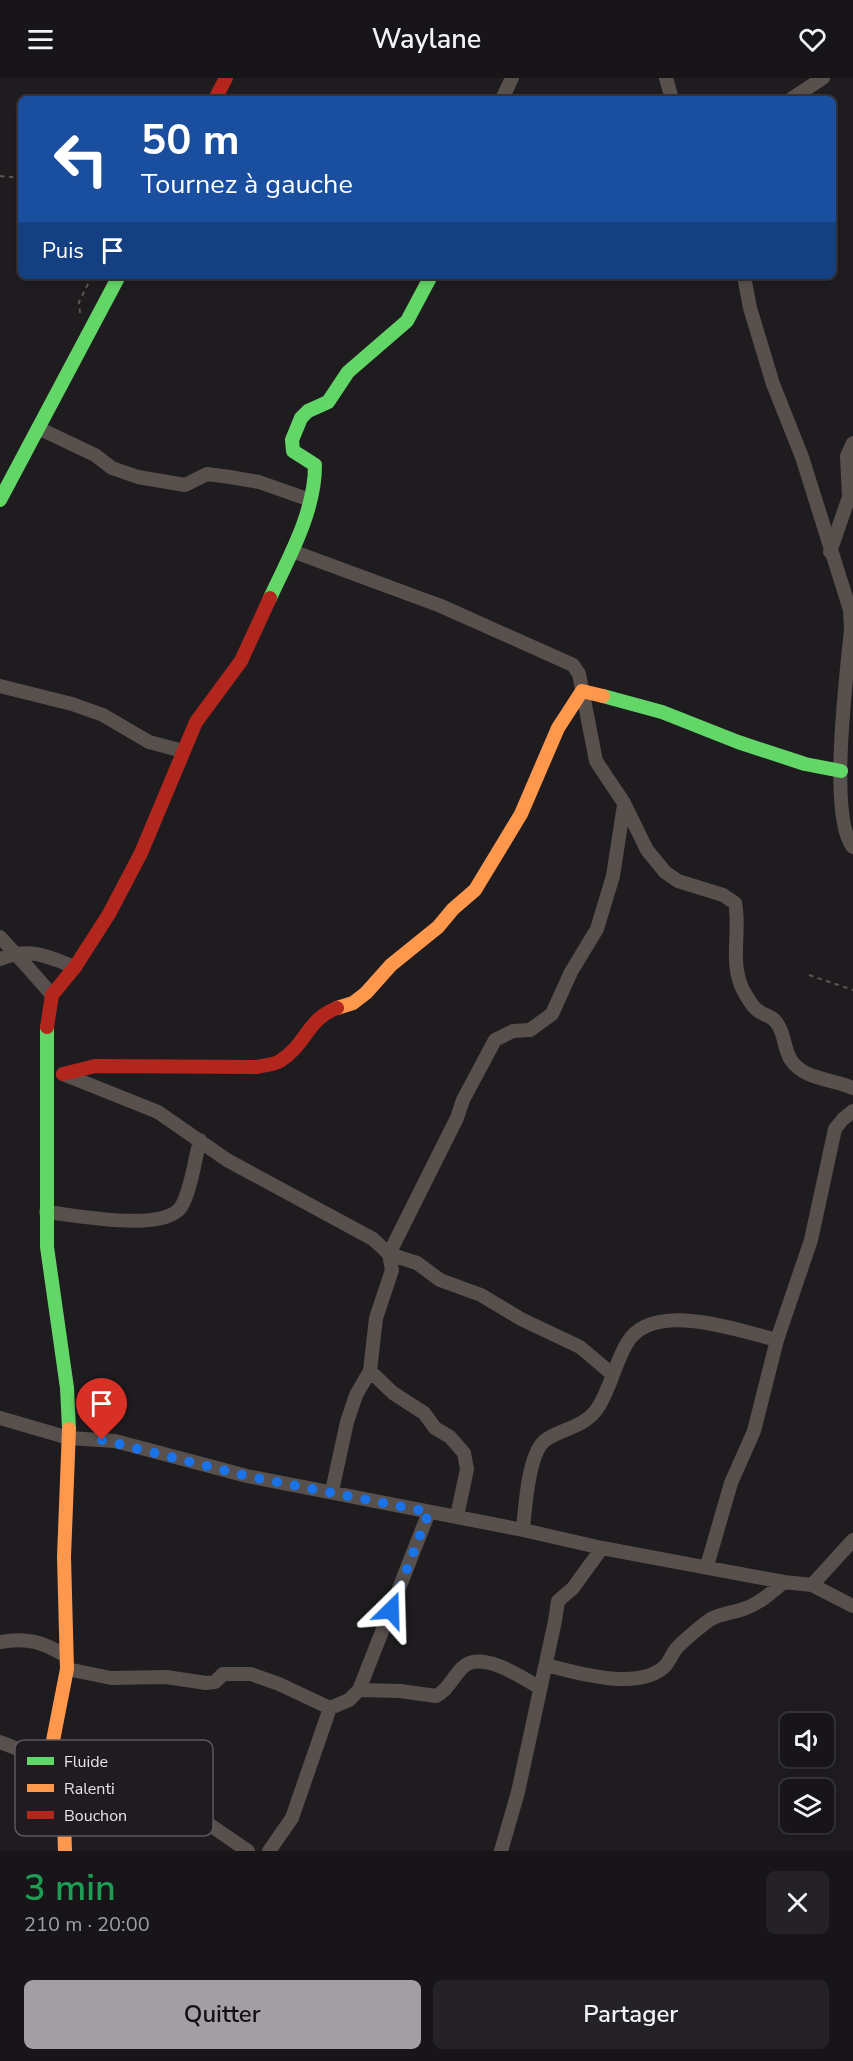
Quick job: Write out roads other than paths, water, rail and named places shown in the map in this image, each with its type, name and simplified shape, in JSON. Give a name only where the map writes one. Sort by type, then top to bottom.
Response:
[{"type":"street","points":[[217,96],[226,78]]},
{"type":"street","points":[[503,96],[512,78]]},
{"type":"street","points":[[666,78],[671,96]]},
{"type":"street","points":[[796,96],[824,78]]},
{"type":"street","points":[[0,500],[117,279]]},
{"type":"street","points":[[54,1740],[67,1662],[63,1557],[69,1438],[67,1388],[47,1247],[45,1167],[49,1071],[47,1023],[52,995],[75,967],[109,914],[141,853],[196,722],[241,661],[292,551],[310,500],[315,478],[315,465],[293,451],[292,440],[301,418],[308,411],[328,402],[348,372],[407,321],[429,279]]},
{"type":"street","points":[[745,279],[750,308],[773,384],[802,457],[830,552],[845,589],[852,630],[841,771],[843,815],[853,848]]},
{"type":"street","points":[[38,428],[95,455],[112,468],[138,477],[185,485],[207,474],[230,477],[259,482],[310,500]]},
{"type":"street","points":[[830,552],[849,497],[847,456],[853,443]]},
{"type":"street","points":[[292,551],[441,606],[564,659],[579,674],[596,761],[624,803],[638,836],[665,872],[678,881],[723,894],[735,903],[738,918],[736,958],[743,989],[756,1010],[769,1015],[778,1025],[790,1059],[799,1069],[810,1075],[853,1088]]},
{"type":"street","points":[[0,686],[72,704],[103,716],[149,742],[183,751]]},
{"type":"street","points":[[582,691],[662,712],[703,726],[738,742],[805,764],[841,771]]},
{"type":"street","points":[[63,1074],[95,1066],[257,1067],[278,1062],[296,1048],[321,1014],[353,1003],[366,993],[391,965],[438,927],[453,909],[475,890],[521,814],[543,768],[558,728],[582,691]]},
{"type":"street","points":[[332,1491],[346,1422],[356,1395],[370,1371],[376,1318],[392,1270],[389,1254],[457,1118],[463,1100],[495,1040],[513,1031],[530,1030],[552,1014],[571,972],[597,929],[614,876],[624,803]]},
{"type":"street","points":[[0,937],[8,948],[16,952],[52,995]]},
{"type":"street","points":[[0,959],[16,952],[32,952],[75,967]]},
{"type":"street","points":[[49,1071],[63,1074],[158,1112],[227,1160],[374,1239],[389,1254],[417,1263],[440,1280],[481,1295],[521,1319],[580,1347],[612,1374]]},
{"type":"street","points":[[707,1566],[731,1483],[754,1431],[777,1340],[811,1240],[835,1130],[843,1119],[853,1112]]},
{"type":"street","points":[[46,1212],[145,1221],[174,1214],[183,1202],[200,1140]]},
{"type":"street","points":[[523,1530],[527,1490],[537,1450],[547,1438],[586,1420],[597,1408],[628,1340],[648,1326],[670,1318],[708,1323],[777,1340]]},
{"type":"street","points":[[370,1371],[393,1393],[424,1413],[435,1428],[450,1437],[464,1454],[467,1469],[457,1516]]},
{"type":"street","points":[[0,1418],[69,1438],[115,1441],[247,1476],[457,1516],[602,1548],[784,1582],[812,1585],[853,1606]]},
{"type":"street","points":[[0,1642],[16,1639],[42,1641],[67,1662],[111,1678],[166,1677],[206,1683],[215,1682],[223,1674],[251,1674],[279,1684],[330,1708],[349,1700],[359,1690],[429,1512]]},
{"type":"street","points":[[812,1585],[853,1540]]},
{"type":"street","points":[[501,1851],[518,1792],[558,1601],[573,1588],[602,1548]]},
{"type":"street","points":[[546,1665],[595,1677],[633,1677],[657,1672],[666,1665],[686,1638],[699,1631],[708,1621],[745,1609],[784,1582]]},
{"type":"street","points":[[359,1690],[400,1691],[436,1696],[448,1687],[463,1666],[476,1661],[501,1667],[540,1688]]},
{"type":"street","points":[[269,1851],[292,1818],[330,1708]]},
{"type":"street","points":[[0,1742],[15,1748]]},
{"type":"street","points":[[213,1827],[248,1851]]},
{"type":"street","points":[[65,1836],[65,1851]]},
{"type":"street","points":[[222,1851],[227,1836]]}]
